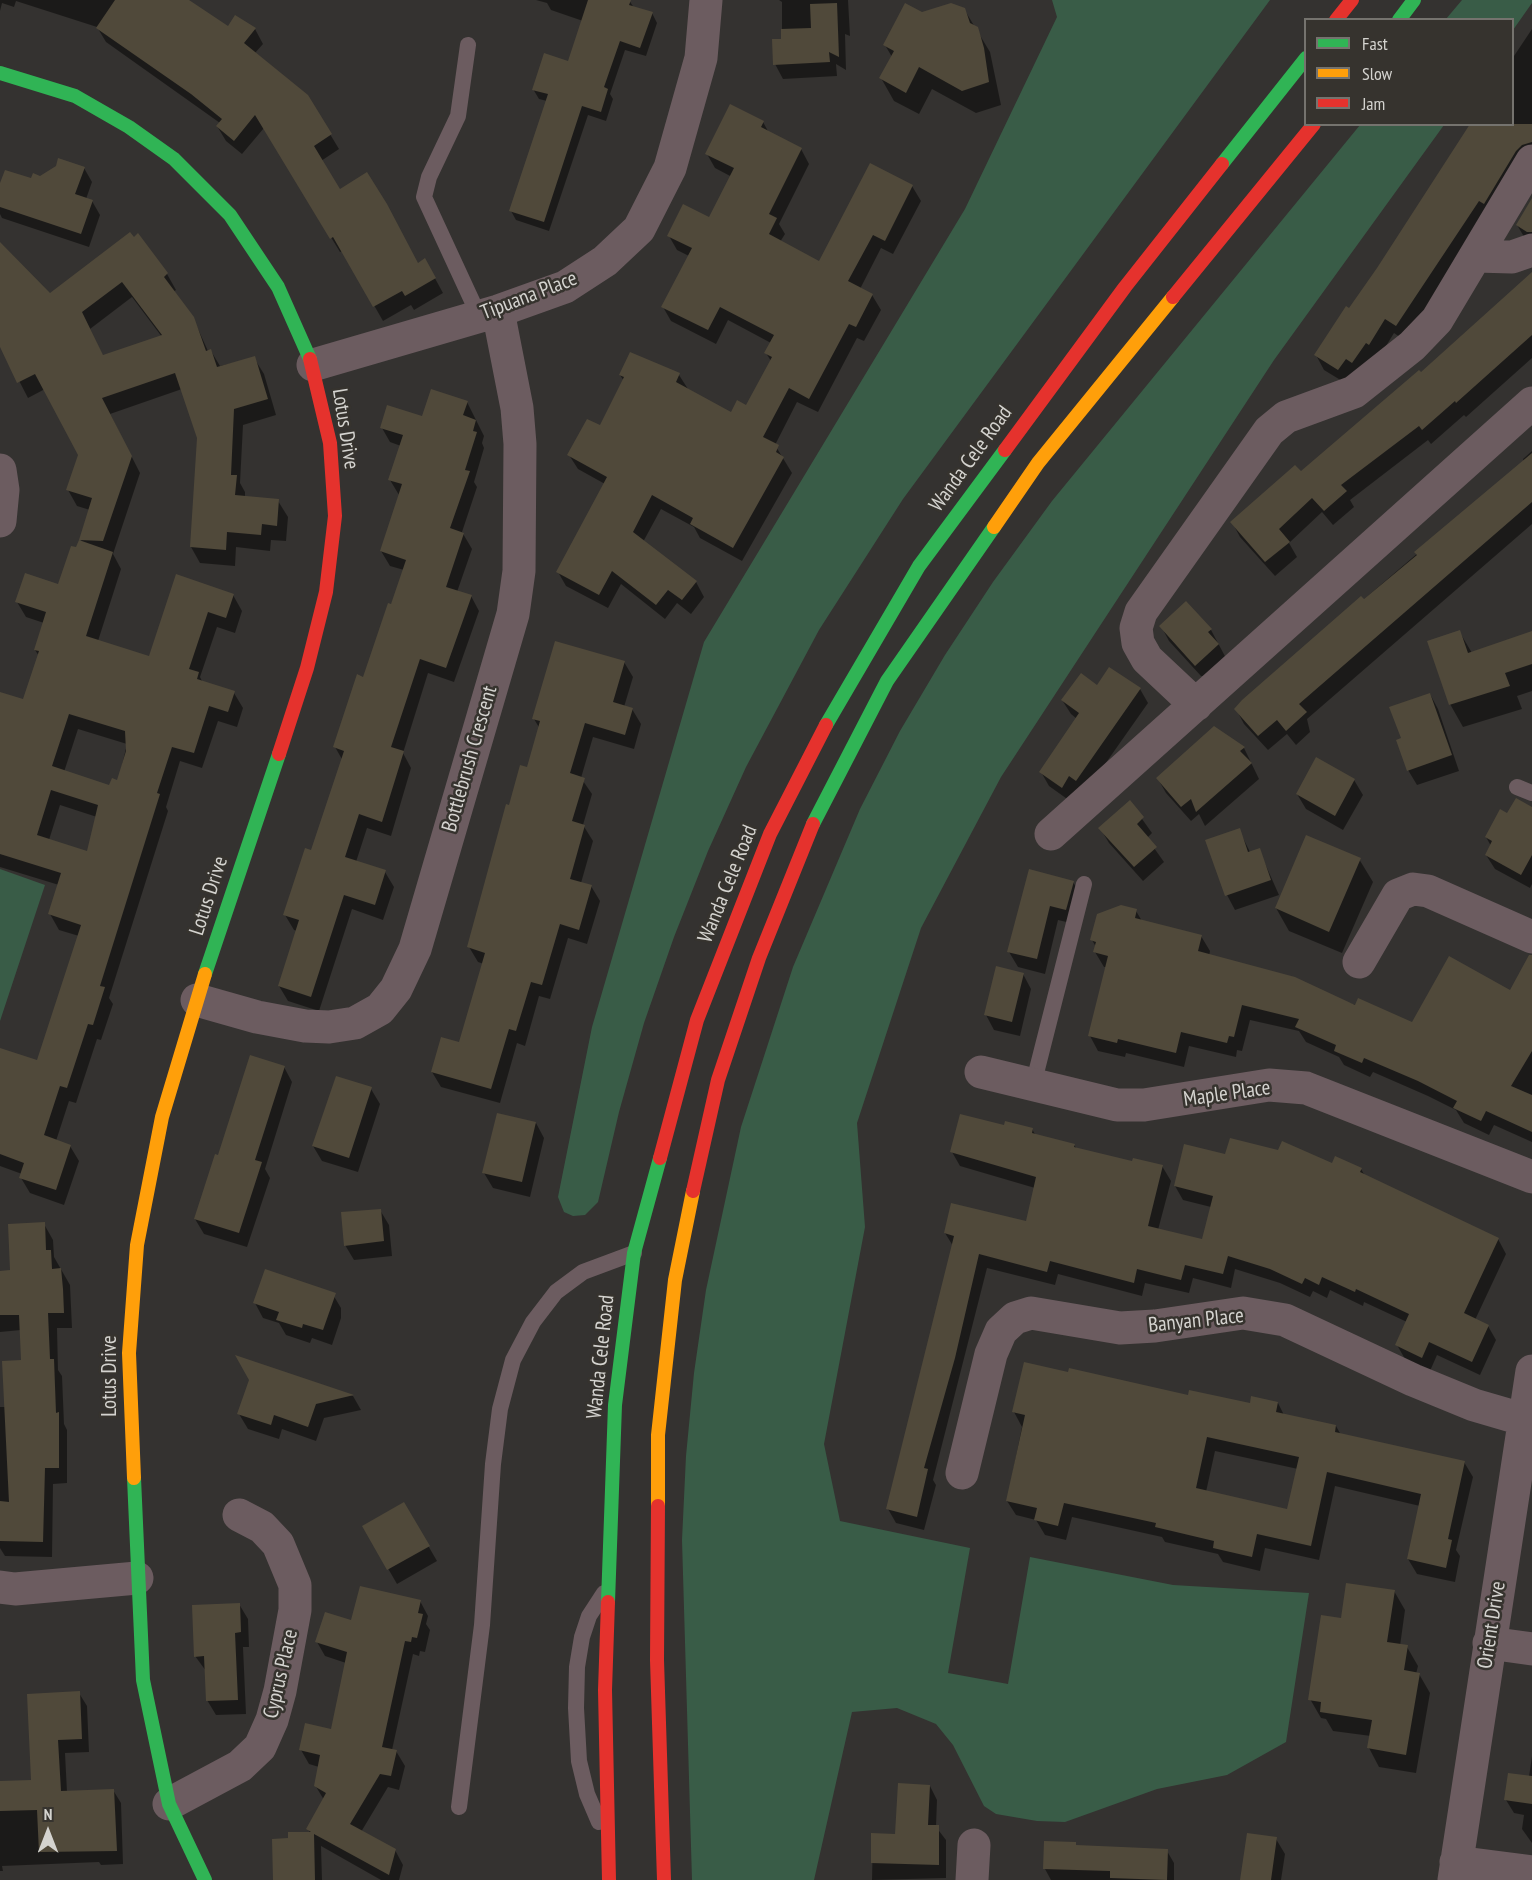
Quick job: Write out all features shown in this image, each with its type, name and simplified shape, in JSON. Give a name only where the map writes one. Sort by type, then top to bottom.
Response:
[{"type":"street","name":"Tipuana Place","points":[[313,364],[488,313],[565,286],[605,261],[639,229],[670,168],[701,58],[706,0]]},
{"type":"street","points":[[1338,18],[1352,0]]},
{"type":"street","points":[[1400,18],[1414,0]]},
{"type":"street","name":"Wanda Cele Road","points":[[609,1880],[605,1690],[615,1406],[634,1253],[697,1020],[770,834],[841,695],[919,566],[1020,426],[1125,287],[1304,59]]},
{"type":"street","name":"Lotus Drive","points":[[0,73],[75,96],[129,127],[174,159],[230,215],[278,286],[313,364],[330,443],[335,516],[326,592],[307,668],[197,1000],[162,1117],[136,1245],[129,1353],[143,1680],[169,1804],[205,1880]]},
{"type":"street","points":[[664,1880],[657,1660],[658,1435],[675,1280],[694,1184],[718,1080],[759,958],[816,816],[887,681],[1038,463],[1312,126]]},
{"type":"street","points":[[1196,705],[1147,659],[1138,643],[1136,628],[1141,612],[1269,431],[1286,417],[1354,392],[1375,377],[1437,320],[1532,161]]},
{"type":"street","points":[[1476,256],[1512,257],[1532,250]]},
{"type":"street","name":"Bottlebrush Crescent","points":[[197,1000],[257,1017],[305,1026],[329,1027],[355,1023],[380,1009],[396,989],[414,949],[513,614],[519,571],[520,444],[517,408],[488,313]]},
{"type":"street","points":[[1051,834],[1532,403]]},
{"type":"street","points":[[0,470],[3,490],[0,521]]},
{"type":"street","points":[[1428,868],[1532,914]]},
{"type":"street","points":[[1359,962],[1398,895],[1413,889],[1428,891],[1532,937]]},
{"type":"street","name":"Maple Place","points":[[981,1072],[1116,1105],[1163,1103],[1269,1085],[1306,1088],[1532,1177]]},
{"type":"street","name":"Banyan Place","points":[[962,1473],[992,1354],[1001,1331],[1015,1318],[1031,1313],[1120,1328],[1155,1326],[1243,1313],[1285,1320],[1474,1406],[1528,1422]]},
{"type":"street","name":"Orient Drive","points":[[1455,1871],[1489,1643],[1528,1422],[1532,1371]]},
{"type":"street","name":"Cyprus Place","points":[[169,1804],[240,1766],[260,1747],[280,1691],[295,1610],[296,1585],[278,1544],[262,1527],[239,1515]]},
{"type":"street","points":[[0,1587],[15,1589],[137,1578]]},
{"type":"street","points":[[1489,1643],[1532,1649]]},
{"type":"street","points":[[972,1880],[974,1845]]},
{"type":"street","points":[[1455,1871],[1532,1872]]},
{"type":"lane","points":[[468,45],[458,116],[429,177],[424,197],[488,313]]},
{"type":"lane","points":[[1033,1085],[1084,884]]},
{"type":"lane","points":[[459,1807],[482,1625],[493,1464],[500,1409],[513,1360],[533,1322],[556,1292],[583,1272],[634,1253]]},
{"type":"lane","points":[[608,1842],[587,1794],[579,1761],[576,1708],[577,1667],[582,1637],[589,1616],[609,1586]]},
{"type":"green space","points":[[1052,0],[1270,0],[903,499],[819,630],[746,767],[708,851],[674,937],[644,1023],[619,1112],[598,1202],[585,1215],[573,1216],[564,1212],[558,1197],[592,1027],[704,642],[965,209],[1057,17]]},
{"type":"green space","points":[[1462,0],[1532,0],[1514,29],[1514,18],[1447,18]]},
{"type":"green space","points":[[1359,126],[1443,126],[1274,360],[1001,777],[921,928],[857,1123],[865,1227],[824,1444],[840,1521],[970,1548],[948,1673],[1008,1684],[1030,1557],[1173,1585],[1309,1593],[1286,1742],[1227,1775],[1157,1789],[1065,1822],[1037,1821],[996,1814],[984,1806],[953,1745],[936,1724],[897,1708],[852,1712],[814,1880],[692,1880],[682,1540],[686,1456],[694,1373],[706,1290],[741,1127],[793,967],[860,809],[900,731],[945,655],[993,582],[1052,501]]},
{"type":"green space","points":[[0,869],[45,885],[0,1021]]},
{"type":"building","points":[[115,0],[189,0],[228,26],[235,15],[256,28],[244,43],[308,95],[332,134],[314,146],[340,189],[367,172],[387,204],[418,263],[425,258],[436,278],[405,296],[402,291],[373,307],[333,237],[330,239],[255,115],[234,141],[216,126],[222,119],[191,94],[96,28]]},
{"type":"building","points":[[588,0],[631,0],[629,5],[653,12],[640,48],[620,41],[604,87],[608,89],[601,112],[582,106],[544,222],[509,211],[548,94],[532,90],[544,53],[568,61]]},
{"type":"building","points":[[837,3],[839,57],[829,52],[830,62],[773,65],[772,39],[781,39],[781,29],[811,28],[810,4]]},
{"type":"building","points":[[905,3],[922,12],[951,3],[965,8],[970,23],[978,27],[989,82],[962,91],[919,67],[906,93],[879,78],[894,51],[883,45]]},
{"type":"building","points":[[730,104],[764,121],[761,127],[802,148],[769,214],[777,218],[769,234],[819,261],[870,163],[913,185],[885,241],[873,235],[848,281],[873,294],[856,327],[849,324],[809,399],[789,388],[763,437],[779,445],[776,452],[784,457],[733,548],[690,524],[693,518],[652,495],[633,532],[697,581],[682,600],[668,590],[656,605],[612,571],[599,595],[556,572],[607,477],[567,455],[587,419],[600,425],[624,377],[619,375],[630,352],[680,373],[676,382],[731,412],[737,400],[746,405],[772,357],[764,353],[774,335],[720,307],[708,330],[661,307],[692,248],[667,236],[683,204],[709,217],[734,168],[705,154]]},
{"type":"building","points":[[1532,124],[1532,142],[1522,145],[1516,151],[1484,204],[1479,201],[1396,326],[1385,319],[1369,345],[1366,343],[1352,363],[1346,359],[1338,370],[1314,355],[1346,306],[1349,308],[1469,126]]},
{"type":"building","points":[[58,158],[85,167],[75,194],[93,200],[81,234],[0,207],[0,183],[5,170],[31,178],[33,173],[40,176],[56,166]]},
{"type":"building","points":[[1532,198],[1532,232],[1527,232],[1516,225]]},
{"type":"building","points":[[130,232],[134,237],[138,233],[168,273],[164,277],[194,317],[206,351],[211,349],[217,367],[255,356],[268,399],[234,409],[231,475],[237,475],[235,495],[279,499],[277,526],[262,524],[261,535],[227,532],[226,550],[190,547],[197,438],[175,373],[102,398],[132,456],[103,541],[79,540],[92,498],[66,490],[78,455],[35,374],[17,383],[0,347],[0,242],[50,293]],"holes":[[[122,282],[162,335],[103,355],[82,312]]]},
{"type":"building","points":[[1532,272],[1532,335],[1422,430],[1419,426],[1341,485],[1347,491],[1324,511],[1312,498],[1279,529],[1290,542],[1265,562],[1230,522],[1295,465],[1301,471],[1419,370],[1421,372]]},
{"type":"building","points":[[431,389],[468,401],[463,415],[476,420],[473,431],[477,432],[465,470],[470,471],[450,528],[464,533],[446,587],[472,595],[446,668],[420,659],[391,747],[404,751],[382,822],[359,814],[345,857],[386,870],[375,905],[344,895],[311,997],[278,986],[299,920],[283,915],[305,848],[311,850],[344,751],[333,747],[357,674],[363,677],[388,603],[391,604],[406,560],[380,551],[402,484],[388,480],[403,435],[380,428],[387,405],[422,416]]},
{"type":"building","points":[[1532,453],[1532,502],[1299,704],[1307,712],[1286,731],[1277,720],[1258,736],[1234,709],[1242,700],[1361,596],[1364,599],[1417,555],[1414,552]]},
{"type":"building","points":[[79,540],[113,552],[86,636],[149,656],[176,574],[234,594],[226,618],[208,612],[189,669],[199,672],[197,679],[235,691],[228,712],[209,706],[194,753],[172,747],[157,793],[160,794],[100,986],[105,987],[93,1025],[88,1024],[67,1088],[60,1086],[44,1135],[71,1145],[56,1190],[19,1178],[24,1163],[0,1154],[0,1048],[37,1060],[81,925],[48,914],[61,873],[0,854],[0,692],[23,699],[39,651],[34,650],[46,612],[15,602],[25,573],[58,584],[71,546],[76,547]],"holes":[[[69,714],[125,731],[126,751],[117,780],[112,778],[109,785],[52,766]],[[51,790],[98,805],[87,851],[37,835]]]},
{"type":"building","points":[[1186,601],[1212,629],[1208,632],[1219,644],[1195,666],[1159,626]]},
{"type":"building","points":[[1460,630],[1468,653],[1532,631],[1532,664],[1505,673],[1510,686],[1449,705],[1427,641]]},
{"type":"building","points":[[555,641],[625,661],[613,702],[633,708],[625,735],[585,723],[570,773],[585,778],[572,821],[585,825],[570,879],[592,885],[579,930],[560,924],[542,985],[531,982],[516,1031],[509,1029],[491,1089],[431,1072],[441,1037],[459,1042],[485,953],[467,947],[506,804],[509,805],[520,765],[527,767],[540,721],[532,719]]},
{"type":"building","points":[[1109,667],[1141,688],[1076,781],[1069,776],[1062,788],[1039,772],[1079,713],[1061,700],[1081,673],[1097,685]]},
{"type":"building","points":[[1430,693],[1452,755],[1407,771],[1396,740],[1401,738],[1389,707]]},
{"type":"building","points":[[1214,726],[1245,747],[1240,751],[1252,763],[1196,812],[1191,799],[1181,807],[1156,778]]},
{"type":"building","points":[[1316,757],[1355,779],[1335,816],[1296,794]]},
{"type":"building","points":[[1516,798],[1532,807],[1532,855],[1521,875],[1485,855],[1492,841],[1485,837],[1500,809],[1507,813]]},
{"type":"building","points":[[1130,800],[1144,817],[1137,824],[1157,847],[1134,867],[1098,828]]},
{"type":"building","points":[[1240,828],[1248,852],[1260,848],[1271,880],[1225,896],[1205,840]]},
{"type":"building","points":[[1306,835],[1361,858],[1329,932],[1275,908]]},
{"type":"building","points":[[1029,869],[1074,881],[1066,910],[1050,906],[1037,959],[1007,952]]},
{"type":"building","points":[[1121,905],[1137,909],[1135,918],[1202,935],[1198,951],[1295,977],[1355,1005],[1358,998],[1412,1022],[1449,956],[1510,990],[1529,955],[1532,955],[1532,1051],[1511,1086],[1532,1095],[1532,1132],[1486,1111],[1481,1121],[1453,1108],[1457,1101],[1418,1081],[1364,1058],[1362,1063],[1334,1051],[1336,1045],[1295,1027],[1299,1019],[1242,1005],[1234,1037],[1229,1036],[1227,1043],[1181,1032],[1176,1053],[1118,1039],[1117,1043],[1088,1036],[1108,956],[1093,952],[1096,942],[1090,940],[1097,914]]},
{"type":"building","points":[[996,966],[1024,973],[1012,1022],[984,1015]]},
{"type":"building","points":[[250,1055],[285,1066],[255,1160],[262,1162],[239,1233],[194,1219],[215,1154],[218,1155]]},
{"type":"building","points":[[336,1076],[372,1087],[349,1158],[312,1146]]},
{"type":"building","points":[[497,1113],[536,1122],[522,1182],[482,1173]]},
{"type":"building","points":[[960,1114],[1004,1125],[1005,1121],[1033,1128],[1032,1133],[1075,1144],[1074,1147],[1132,1161],[1133,1158],[1163,1165],[1148,1226],[1202,1239],[1213,1196],[1174,1186],[1184,1144],[1225,1154],[1230,1138],[1278,1150],[1282,1141],[1332,1163],[1335,1156],[1362,1168],[1360,1172],[1499,1238],[1464,1313],[1489,1325],[1472,1362],[1429,1342],[1422,1358],[1395,1345],[1409,1314],[1356,1289],[1355,1292],[1322,1277],[1319,1285],[1305,1278],[1302,1284],[1270,1269],[1228,1256],[1223,1274],[1185,1265],[1181,1280],[1137,1269],[1134,1283],[1050,1261],[1047,1272],[979,1254],[955,1358],[924,1468],[928,1469],[917,1517],[886,1509],[954,1236],[944,1233],[951,1203],[1026,1221],[1036,1177],[950,1152]]},
{"type":"building","points":[[381,1209],[384,1241],[344,1246],[341,1212]]},
{"type":"building","points":[[45,1222],[46,1250],[51,1250],[52,1269],[61,1268],[63,1289],[64,1313],[48,1313],[50,1359],[54,1359],[56,1413],[59,1412],[59,1468],[45,1468],[43,1542],[0,1541],[0,1501],[9,1502],[2,1361],[21,1360],[19,1315],[0,1315],[0,1271],[10,1270],[8,1224]]},
{"type":"building","points":[[265,1269],[336,1293],[323,1330],[303,1324],[302,1328],[276,1320],[279,1312],[253,1303]]},
{"type":"building","points":[[235,1355],[354,1395],[316,1404],[308,1427],[274,1415],[271,1425],[237,1414],[249,1380]]},
{"type":"building","points":[[1024,1362],[1068,1372],[1069,1368],[1188,1395],[1189,1390],[1250,1403],[1251,1396],[1278,1402],[1276,1412],[1336,1425],[1335,1432],[1465,1461],[1448,1539],[1452,1540],[1446,1568],[1407,1559],[1421,1494],[1327,1472],[1311,1546],[1257,1534],[1252,1557],[1213,1548],[1214,1541],[1155,1527],[1156,1523],[1064,1503],[1058,1526],[1034,1520],[1037,1508],[1006,1501],[1025,1415],[1012,1412]],"holes":[[[1207,1437],[1299,1457],[1287,1509],[1196,1488]]]},
{"type":"building","points":[[404,1502],[430,1546],[387,1570],[362,1526]]},
{"type":"building","points":[[1346,1583],[1395,1590],[1387,1642],[1408,1645],[1404,1670],[1420,1673],[1406,1755],[1367,1748],[1372,1720],[1320,1712],[1321,1702],[1308,1700],[1321,1615],[1341,1618]]},
{"type":"building","points":[[360,1586],[421,1600],[418,1613],[423,1614],[417,1638],[412,1637],[411,1642],[405,1641],[382,1747],[397,1750],[391,1776],[380,1774],[350,1824],[396,1849],[389,1875],[314,1834],[315,1880],[273,1880],[272,1839],[288,1838],[288,1832],[311,1832],[306,1829],[326,1793],[314,1786],[320,1755],[299,1750],[305,1723],[331,1729],[347,1652],[315,1642],[325,1612],[351,1620]]},
{"type":"building","points":[[240,1603],[241,1632],[235,1633],[238,1700],[206,1701],[204,1656],[194,1657],[192,1605]]},
{"type":"building","points":[[80,1691],[82,1739],[58,1740],[61,1791],[114,1789],[117,1851],[39,1852],[37,1810],[0,1811],[0,1781],[31,1780],[27,1694]]},
{"type":"building","points":[[1508,1773],[1532,1776],[1532,1804],[1504,1800]]},
{"type":"building","points":[[898,1783],[930,1785],[928,1825],[939,1825],[939,1865],[871,1863],[871,1833],[895,1834]]},
{"type":"building","points":[[1247,1833],[1277,1837],[1271,1880],[1240,1880]]},
{"type":"building","points":[[1044,1841],[1076,1842],[1076,1845],[1168,1849],[1167,1880],[1110,1878],[1110,1871],[1043,1869]]},
{"type":"traffic: fast","points":[[1400,18],[1414,0]]},
{"type":"traffic: fast","points":[[1222,164],[1304,61]]},
{"type":"traffic: fast","points":[[0,73],[75,96],[129,127],[174,159],[230,215],[278,287],[310,359]]},
{"type":"traffic: fast","points":[[826,725],[919,566],[1005,450]]},
{"type":"traffic: fast","points":[[813,824],[887,681],[994,527]]},
{"type":"traffic: fast","points":[[205,974],[279,754]]},
{"type":"traffic: fast","points":[[608,1602],[615,1405],[634,1253],[660,1158]]},
{"type":"traffic: fast","points":[[134,1478],[143,1680],[169,1804],[205,1880]]},
{"type":"traffic: slow","points":[[994,527],[1038,463],[1173,297]]},
{"type":"traffic: slow","points":[[134,1478],[129,1353],[137,1245],[162,1117],[205,974]]},
{"type":"traffic: slow","points":[[658,1506],[658,1435],[675,1280],[693,1191]]},
{"type":"traffic: jam","points":[[1338,18],[1352,0]]},
{"type":"traffic: jam","points":[[1173,297],[1312,126]]},
{"type":"traffic: jam","points":[[1005,450],[1125,287],[1222,164]]},
{"type":"traffic: jam","points":[[279,754],[307,668],[326,592],[335,516],[330,443],[310,359]]},
{"type":"traffic: jam","points":[[660,1158],[697,1020],[770,834],[826,725]]},
{"type":"traffic: jam","points":[[693,1191],[718,1080],[759,958],[813,824]]},
{"type":"traffic: jam","points":[[658,1506],[657,1660],[664,1880]]},
{"type":"traffic: jam","points":[[608,1602],[605,1690],[609,1880]]}]
